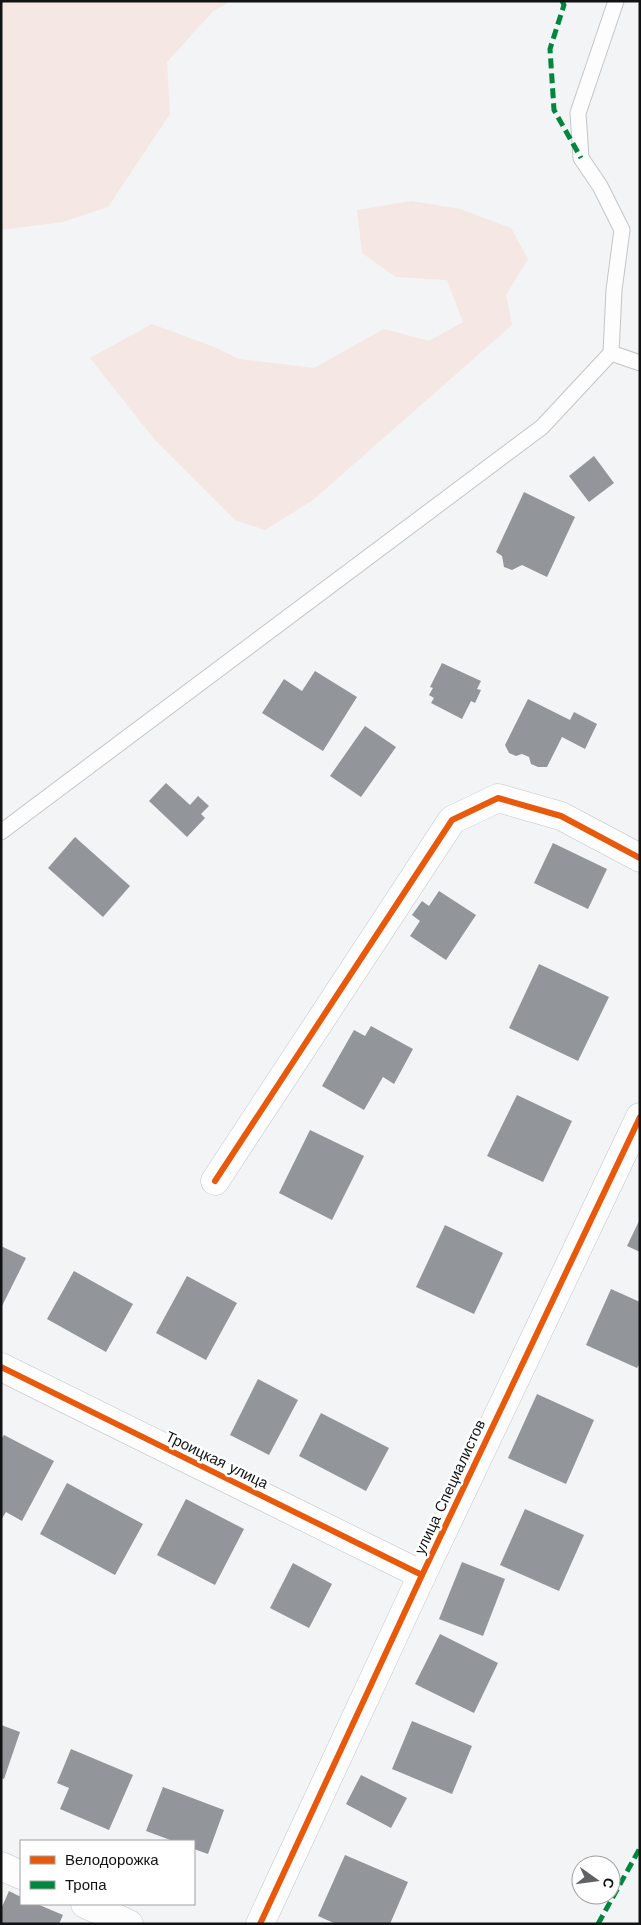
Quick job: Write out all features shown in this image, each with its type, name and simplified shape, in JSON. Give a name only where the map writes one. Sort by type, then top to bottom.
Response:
[{"type":"street","points":[[215,1181],[452,820],[498,798],[561,816],[640,858]]},
{"type":"street","name":"улица Специалистов","points":[[260,1924],[422,1575],[640,1117]]},
{"type":"street","name":"Троицкая улица","points":[[1,1367],[422,1575]]},
{"type":"street","points":[[1,1866],[20,1875]]},
{"type":"street","points":[[87,1905],[129,1924]]},
{"type":"lane","points":[[1,832],[542,427],[611,353],[614,290],[622,230],[600,186],[581,158],[578,113],[616,1]]},
{"type":"lane","points":[[611,353],[640,363]]},
{"type":"shaded area","points":[[1,1],[232,1],[213,11],[167,62],[170,114],[108,207],[63,222],[1,230]]},
{"type":"shaded area","points":[[411,201],[460,209],[511,228],[528,259],[506,295],[512,325],[313,500],[265,530],[235,520],[155,440],[90,358],[152,324],[214,347],[239,359],[314,368],[384,329],[429,341],[463,322],[447,280],[396,277],[362,253],[357,210]]},
{"type":"building","points":[[594,456],[614,483],[589,502],[569,476]]},
{"type":"building","points":[[524,492],[575,517],[547,577],[522,565],[512,570],[504,567],[502,556],[496,552]]},
{"type":"building","points":[[442,663],[481,681],[477,689],[481,690],[475,703],[471,701],[462,719],[431,703],[434,698],[429,695],[433,688],[430,687]]},
{"type":"building","points":[[315,671],[357,697],[323,751],[262,713],[284,679],[302,691]]},
{"type":"building","points":[[528,699],[570,720],[574,712],[597,724],[585,749],[562,737],[547,767],[538,767],[531,764],[529,757],[522,754],[516,756],[509,753],[505,745]]},
{"type":"building","points":[[365,726],[396,747],[361,797],[330,776]]},
{"type":"building","points":[[166,783],[190,805],[198,796],[209,806],[201,814],[205,818],[187,837],[149,801]]},
{"type":"building","points":[[75,837],[130,886],[103,917],[48,868]]},
{"type":"building","points":[[553,843],[607,869],[588,909],[534,883]]},
{"type":"building","points":[[439,891],[476,915],[446,960],[410,936],[420,921],[412,915],[422,901],[429,906]]},
{"type":"building","points":[[539,964],[609,997],[578,1061],[509,1028]]},
{"type":"building","points":[[371,1026],[413,1049],[394,1084],[383,1077],[364,1110],[322,1086],[354,1030],[365,1036]]},
{"type":"building","points":[[517,1095],[572,1121],[543,1182],[487,1156]]},
{"type":"building","points":[[310,1130],[364,1156],[332,1220],[279,1193]]},
{"type":"building","points":[[640,1219],[640,1252],[627,1246]]},
{"type":"building","points":[[445,1225],[503,1253],[474,1314],[416,1287]]},
{"type":"building","points":[[1,1246],[26,1258],[1,1308]]},
{"type":"building","points":[[74,1271],[133,1304],[106,1352],[47,1319]]},
{"type":"building","points":[[187,1276],[237,1303],[206,1360],[156,1333]]},
{"type":"building","points":[[611,1289],[640,1302],[640,1363],[637,1368],[586,1345]]},
{"type":"building","points":[[258,1379],[298,1400],[269,1455],[230,1435]]},
{"type":"building","points":[[537,1394],[594,1420],[566,1484],[508,1458]]},
{"type":"building","points":[[321,1413],[389,1448],[366,1491],[299,1456]]},
{"type":"building","points":[[4,1435],[54,1461],[22,1521],[6,1512],[1,1520],[1,1439]]},
{"type":"building","points":[[67,1483],[143,1524],[115,1575],[40,1534]]},
{"type":"building","points":[[186,1499],[244,1529],[215,1585],[157,1555]]},
{"type":"building","points":[[525,1509],[584,1535],[559,1591],[500,1565]]},
{"type":"building","points":[[462,1562],[505,1579],[483,1636],[439,1619]]},
{"type":"building","points":[[293,1563],[332,1584],[309,1628],[270,1608]]},
{"type":"building","points":[[440,1634],[498,1663],[474,1713],[415,1684]]},
{"type":"building","points":[[412,1721],[472,1746],[452,1794],[392,1769]]},
{"type":"building","points":[[1,1725],[20,1732],[4,1779],[1,1778]]},
{"type":"building","points":[[71,1749],[133,1775],[109,1830],[60,1809],[69,1788],[57,1783]]},
{"type":"building","points":[[361,1775],[407,1798],[391,1828],[346,1804]]},
{"type":"building","points":[[163,1787],[224,1810],[208,1854],[195,1849],[195,1840],[170,1840],[146,1831]]},
{"type":"building","points":[[345,1855],[408,1882],[390,1924],[336,1924],[318,1916]]},
{"type":"building","points":[[9,1891],[20,1896],[20,1905],[39,1905],[63,1915],[59,1924],[1,1924],[1,1909]]},
{"type":"marked path","points":[[562,1],[564,5],[550,49],[554,110],[581,158]]},
{"type":"marked path","points":[[598,1924],[640,1848]]},
{"type":"cycle path","points":[[215,1181],[452,820],[498,798],[561,816],[640,858]]},
{"type":"cycle path","points":[[260,1924],[422,1575],[640,1117]]},
{"type":"cycle path","points":[[1,1367],[422,1575]]}]
